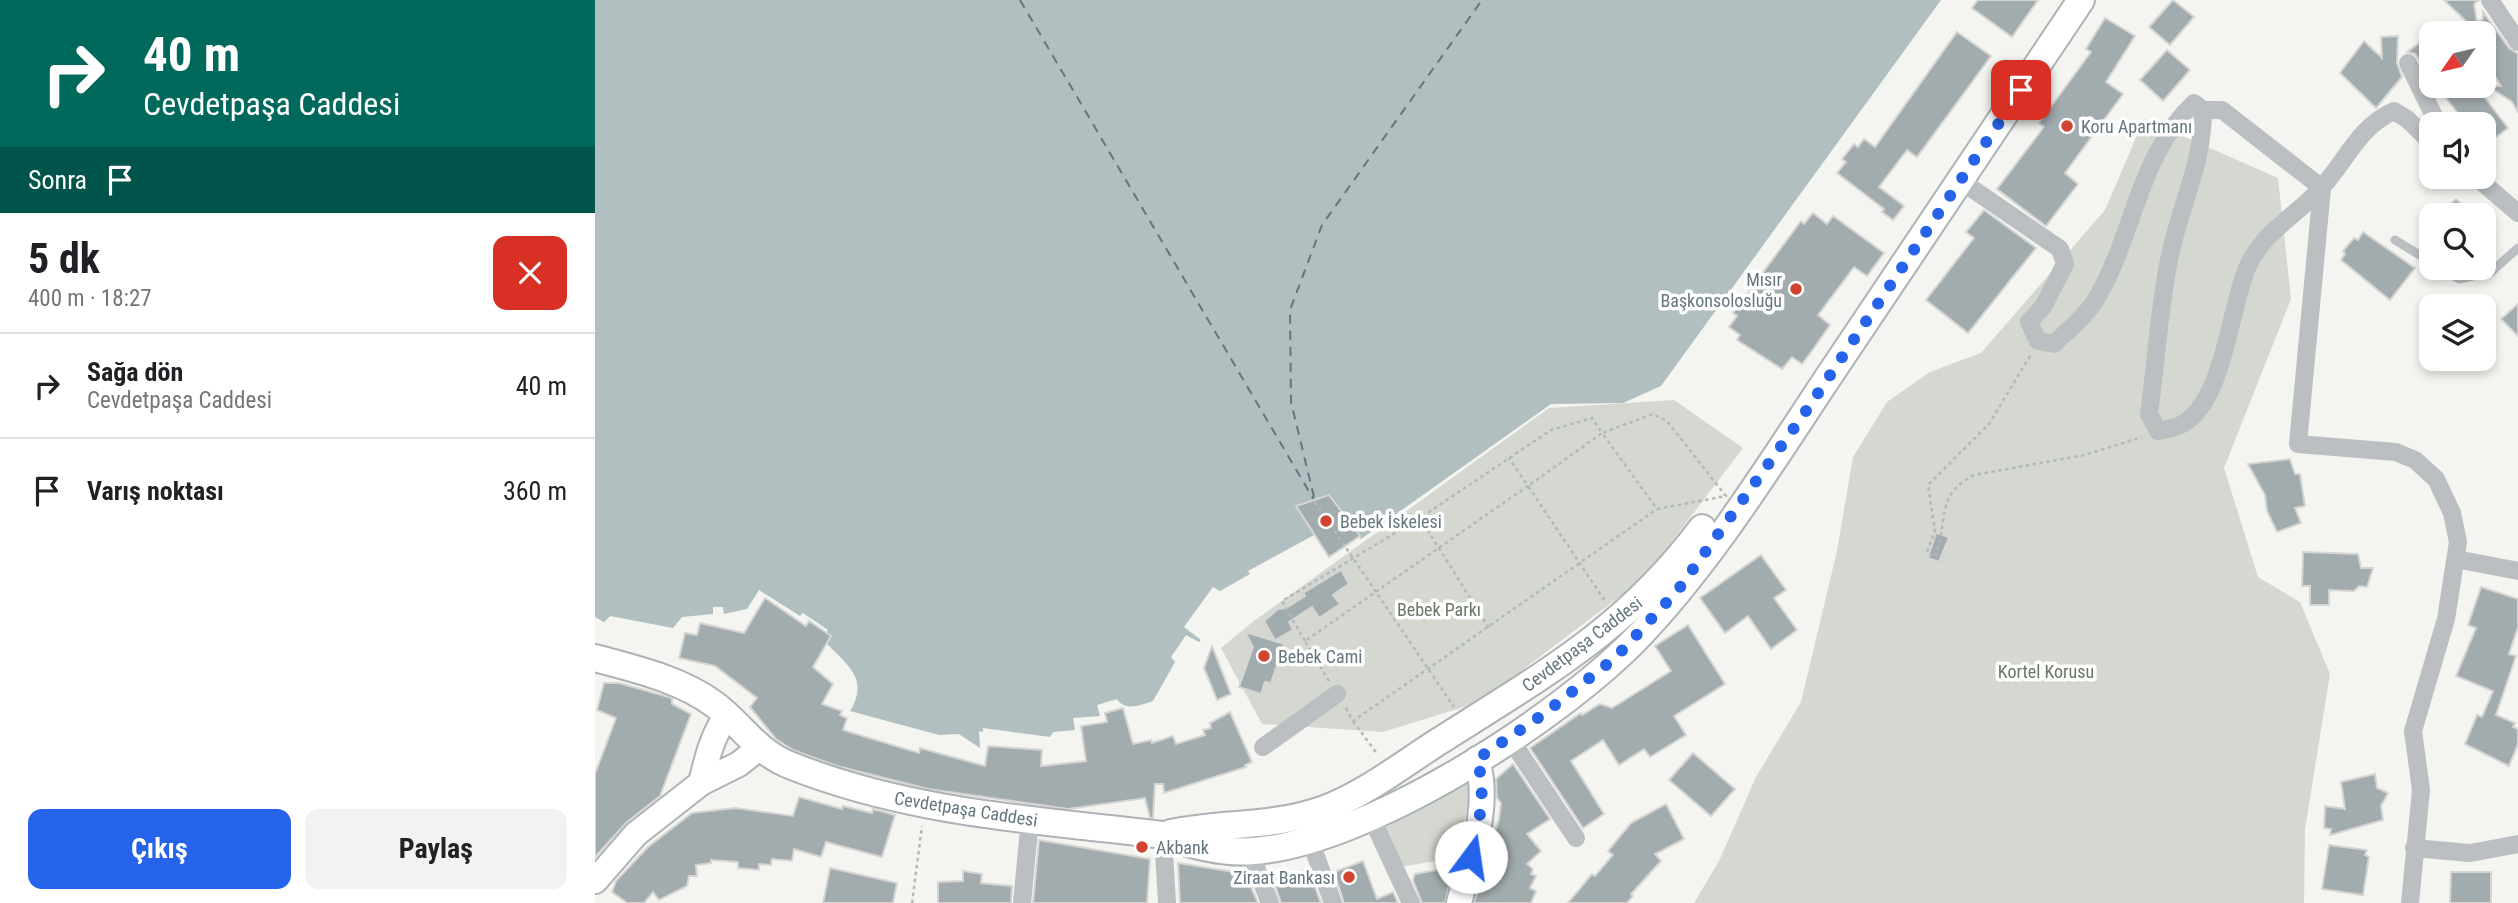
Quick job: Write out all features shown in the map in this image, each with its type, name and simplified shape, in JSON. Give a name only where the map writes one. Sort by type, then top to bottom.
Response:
[{"type":"main road","name":"Cevdetpaşa Caddesi","points":[[595,658],[676,683],[707,699],[759,748],[785,763],[925,805],[1163,835],[1215,849],[1250,852],[1307,828],[1347,799],[1521,691],[1619,621],[1660,581],[1726,496],[1946,175],[2060,0]]},
{"type":"main road","name":"Cevdetpaşa Caddesi","points":[[1163,835],[1265,824],[1307,828],[1378,816],[1477,759],[1541,716],[1615,658],[1678,590],[1802,417],[2081,0]]},
{"type":"main road","points":[[1521,691],[1536,701],[1541,716]]},
{"type":"main road","points":[[1462,727],[1477,759]]},
{"type":"main road","points":[[1378,816],[1366,797],[1379,779]]},
{"type":"street","points":[[2490,0],[2518,42]]},
{"type":"street","points":[[2408,63],[2432,112]]},
{"type":"street","points":[[1961,181],[2060,249],[2065,264],[2043,307],[2029,322],[2046,342],[2094,303],[2112,269],[2156,150],[2178,118],[2194,103],[2203,110],[2223,110],[2322,188]]},
{"type":"street","points":[[2203,110],[2203,141],[2199,159],[2169,260],[2149,414],[2158,431],[2184,423],[2202,404],[2224,355],[2246,268],[2261,243],[2322,188],[2361,133],[2378,118],[2394,111],[2407,118],[2419,130]]},
{"type":"street","points":[[2322,188],[2298,444],[2396,452],[2428,468],[2444,490],[2458,542],[2446,619],[2413,731],[2421,790],[2410,903]]},
{"type":"street","points":[[2490,189],[2518,213]]},
{"type":"street","points":[[2456,559],[2518,571]]},
{"type":"street","points":[[1263,747],[1337,694]]},
{"type":"street","points":[[701,783],[712,740],[727,715]]},
{"type":"street","points":[[1509,737],[1576,838]]},
{"type":"street","points":[[596,882],[636,834],[701,783],[739,764],[759,748]]},
{"type":"street","points":[[1459,903],[1482,810],[1484,787],[1477,759]]},
{"type":"street","points":[[1378,816],[1411,903]]},
{"type":"street","points":[[1022,903],[1030,819]]},
{"type":"street","points":[[1307,828],[1333,903]]},
{"type":"street","points":[[1163,835],[1167,903]]},
{"type":"street","points":[[2414,848],[2470,853],[2518,844]]},
{"type":"street","points":[[1250,852],[1270,903]]},
{"type":"lane","points":[[2395,240],[2419,255]]},
{"type":"lane","points":[[2496,268],[2518,248]]},
{"type":"path","points":[[2046,342],[1990,424],[1928,485],[1935,531],[1927,552],[1935,557],[1942,540],[1944,505],[1961,482],[1974,475],[2085,455],[2158,431]]},
{"type":"path","points":[[1305,641],[1602,432],[1653,414],[1667,421],[1726,496],[1657,509],[1353,721]]},
{"type":"path","points":[[1379,779],[1353,721],[1282,601],[1420,518],[1551,430],[1592,418],[1657,509]]},
{"type":"path","points":[[1509,458],[1619,621]]},
{"type":"path","points":[[1315,502],[1377,590],[1462,727]]},
{"type":"path","points":[[1420,518],[1489,628]]},
{"type":"path","points":[[912,903],[925,805]]},
{"type":"green space","name":"Kortel Korusu","points":[[2144,119],[2278,178],[2291,299],[2224,468],[2258,577],[2300,602],[2330,674],[2305,829],[2304,903],[1694,903],[1719,861],[1756,777],[1801,702],[1837,551],[1853,457],[1887,402],[1930,372],[1981,353],[2105,210]]},
{"type":"green space","name":"Bebek Parkı","points":[[1674,400],[1743,448],[1644,578],[1480,702],[1383,732],[1262,724],[1221,648],[1250,624],[1549,408]]},
{"type":"green space","points":[[1472,783],[1457,857],[1401,867],[1383,829],[1463,784]]},
{"type":"shaded area","points":[[595,0],[1941,0],[1661,386],[1623,403],[1551,404],[1361,539],[1329,495],[1296,506],[1314,535],[1248,571],[1250,574],[1220,591],[1213,587],[1184,627],[1201,640],[1199,642],[1186,635],[1171,657],[1175,662],[1153,701],[1129,706],[1117,699],[1097,705],[1100,716],[1073,718],[1075,730],[1053,732],[1050,737],[983,728],[983,732],[979,731],[980,748],[959,734],[939,735],[850,711],[856,699],[856,679],[846,663],[822,638],[828,630],[803,613],[800,616],[759,590],[747,609],[724,614],[723,607],[713,607],[713,614],[682,617],[673,628],[610,616],[604,622],[595,617]]},
{"type":"building","points":[[1978,0],[2038,0],[2012,37],[1972,8]]},
{"type":"building","points":[[2173,0],[2194,17],[2170,45],[2149,27]]},
{"type":"building","points":[[2444,0],[2479,0],[2474,4],[2477,21],[2466,21]]},
{"type":"building","points":[[2483,12],[2490,21],[2479,21],[2483,19]]},
{"type":"building","points":[[2105,18],[2135,36],[2106,82],[2123,94],[2065,173],[2078,184],[2046,226],[1997,189],[2044,127],[2039,123],[2091,52],[2086,49]]},
{"type":"building","points":[[2496,30],[2509,48],[2518,54],[2518,112],[2512,102],[2496,91],[2496,86],[2501,86],[2496,78]]},
{"type":"building","points":[[1957,32],[1991,56],[1917,157],[1907,150],[1879,187],[1904,206],[1893,220],[1882,212],[1884,209],[1837,173],[1846,162],[1842,159],[1854,144],[1858,147],[1864,139],[1875,147]]},
{"type":"building","points":[[2398,36],[2397,63],[2402,77],[2376,108],[2340,73],[2364,41],[2382,58],[2381,37]]},
{"type":"building","points":[[2419,44],[2419,60],[2415,54],[2407,52]]},
{"type":"building","points":[[2167,50],[2190,70],[2163,101],[2140,80]]},
{"type":"building","points":[[2446,98],[2485,98],[2496,112],[2457,112]]},
{"type":"building","points":[[2496,112],[2508,128],[2496,137]]},
{"type":"building","points":[[1984,210],[2036,248],[1968,333],[1926,300],[1974,238],[1966,232]]},
{"type":"building","name":"Mısır Başkonsolosluğu","points":[[1813,213],[1827,224],[1833,216],[1884,253],[1867,276],[1854,267],[1818,315],[1830,325],[1814,348],[1802,364],[1792,357],[1782,369],[1737,340],[1740,335],[1729,327],[1737,316],[1733,313],[1801,221],[1804,224]]},
{"type":"building","points":[[2363,232],[2415,268],[2390,300],[2341,260],[2345,254],[2343,251],[2354,238],[2358,240]]},
{"type":"building","points":[[2518,304],[2518,336],[2501,319]]},
{"type":"building","points":[[2290,459],[2295,474],[2300,474],[2305,506],[2295,508],[2301,523],[2277,532],[2267,511],[2265,495],[2248,464]]},
{"type":"building","name":"Bebek İskelesi","points":[[1329,495],[1360,536],[1329,557],[1296,506]]},
{"type":"building","points":[[1936,533],[1949,537],[1939,562],[1928,558]]},
{"type":"building","points":[[2303,552],[2358,554],[2361,568],[2373,568],[2367,587],[2359,586],[2354,591],[2329,590],[2329,605],[2310,605],[2310,586],[2302,586]]},
{"type":"building","points":[[1761,555],[1786,590],[1774,598],[1797,630],[1771,649],[1748,616],[1725,633],[1700,598]]},
{"type":"building","points":[[1341,570],[1349,584],[1333,595],[1340,604],[1319,618],[1312,607],[1289,622],[1293,630],[1275,640],[1264,621],[1278,609],[1286,608],[1305,596],[1303,593]]},
{"type":"building","points":[[2481,587],[2518,599],[2518,627],[2509,654],[2516,656],[2496,715],[2515,723],[2513,727],[2518,729],[2518,744],[2509,766],[2465,744],[2477,715],[2482,717],[2493,691],[2456,676],[2476,628],[2468,625]]},
{"type":"building","points":[[765,598],[806,626],[809,621],[831,636],[813,667],[833,684],[822,704],[842,711],[840,715],[847,718],[843,730],[919,753],[920,748],[985,766],[988,746],[1042,750],[1041,766],[1086,761],[1081,726],[1107,722],[1105,713],[1123,708],[1133,744],[1151,740],[1152,743],[1173,736],[1176,744],[1205,735],[1203,730],[1211,728],[1210,723],[1230,712],[1252,762],[1245,765],[1246,767],[1164,793],[1163,784],[1155,784],[1153,818],[1150,818],[1145,798],[1068,809],[928,789],[837,766],[793,750],[776,739],[750,707],[757,698],[715,666],[679,658],[685,633],[697,635],[700,623],[744,633]]},
{"type":"building","points":[[1688,625],[1725,684],[1674,716],[1686,735],[1650,757],[1644,749],[1619,765],[1603,740],[1571,761],[1604,814],[1583,828],[1530,748],[1581,713],[1582,715],[1600,704],[1612,708],[1671,671],[1655,646]]},
{"type":"building","name":"Bebek Cami","points":[[1245,632],[1284,644],[1271,683],[1265,682],[1261,694],[1239,687],[1253,647]]},
{"type":"building","points":[[1212,646],[1231,694],[1217,700],[1204,668]]},
{"type":"building","points":[[604,683],[619,683],[672,698],[672,704],[691,714],[660,796],[627,822],[595,857],[595,774],[616,718],[597,710]]},
{"type":"building","points":[[1693,753],[1735,789],[1711,816],[1669,780]]},
{"type":"building","points":[[1513,764],[1550,819],[1527,834],[1541,851],[1527,864],[1533,869],[1531,874],[1536,876],[1530,888],[1536,891],[1531,903],[1474,903],[1499,819],[1501,803],[1497,798],[1496,779]]},
{"type":"building","points":[[2375,774],[2377,788],[2388,793],[2381,806],[2383,820],[2330,835],[2331,829],[2324,828],[2325,806],[2345,809],[2341,782]]},
{"type":"building","points":[[799,797],[842,809],[843,806],[872,813],[873,809],[895,815],[882,857],[826,842],[821,857],[794,849],[792,861],[772,859],[771,865],[759,864],[759,870],[738,868],[738,862],[711,860],[711,863],[696,865],[697,876],[689,876],[687,886],[659,900],[653,892],[644,903],[627,903],[612,892],[616,881],[648,847],[692,813],[735,808],[793,816]]},
{"type":"building","points":[[1666,804],[1684,839],[1655,854],[1661,861],[1631,894],[1633,896],[1627,903],[1568,903],[1592,874],[1595,876],[1613,855],[1608,851],[1631,823]]},
{"type":"building","points":[[1039,840],[1150,859],[1147,903],[1033,903]]},
{"type":"building","points":[[2329,845],[2367,850],[2365,855],[2369,857],[2363,895],[2322,889]]},
{"type":"building","points":[[1363,861],[1377,899],[1393,892],[1398,903],[1344,903],[1334,872]]},
{"type":"building","points":[[1178,863],[1240,873],[1247,878],[1258,903],[1180,903]]},
{"type":"building","points":[[1453,867],[1445,903],[1422,903],[1413,880],[1415,874]]},
{"type":"building","points":[[830,868],[897,883],[893,903],[823,903]]},
{"type":"building","points":[[1308,869],[1321,903],[1281,903],[1273,879]]},
{"type":"building","points":[[963,871],[982,874],[981,883],[1012,886],[1011,903],[938,903],[938,882],[963,881]]},
{"type":"building","points":[[2451,872],[2491,872],[2491,903],[2450,903]]},
{"type":"ferry route","points":[[1020,0],[1314,500]]},
{"type":"ferry route","points":[[1314,497],[1291,402],[1290,310],[1322,225],[1482,0]]},
{"type":"place","name":"Koru Apartmanı","points":[[2067,126]]},
{"type":"place","name":"Mısır Başkonsolosluğu","points":[[1796,289]]},
{"type":"place","name":"Bebek İskelesi","points":[[1326,521]]},
{"type":"place","name":"Bebek Cami","points":[[1264,656]]},
{"type":"place","name":"Akbank","points":[[1142,847]]},
{"type":"place","name":"Ziraat Bankası","points":[[1349,877]]},
{"type":"route","points":[[1471,857],[1482,810],[1484,787],[1477,759],[1541,716],[1615,658],[1634,641],[1678,590],[1802,417],[2021,90]]}]
